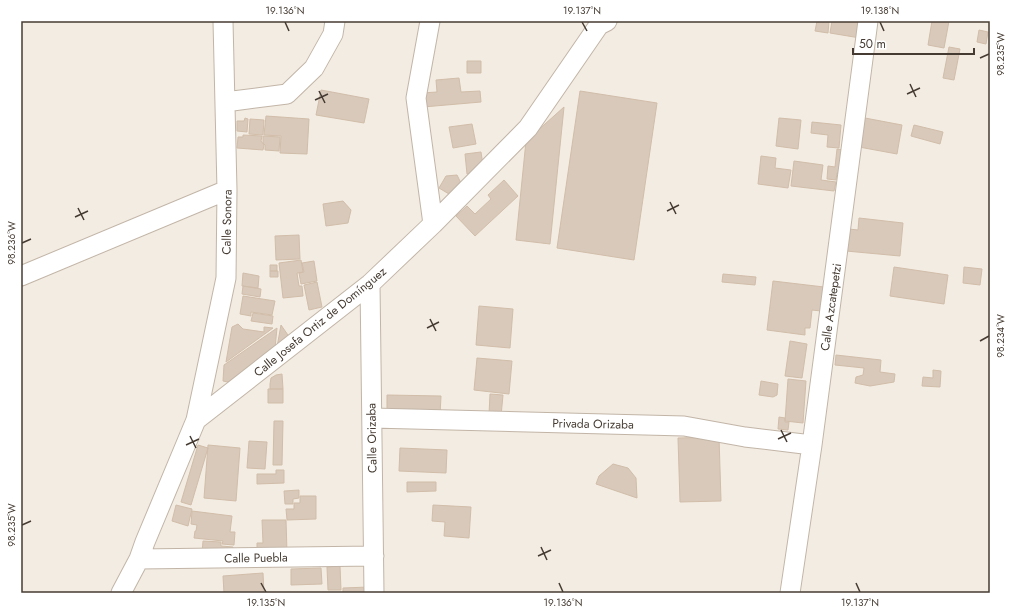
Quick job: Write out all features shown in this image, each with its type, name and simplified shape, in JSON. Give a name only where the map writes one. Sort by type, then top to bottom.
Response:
[{"type":"street","name":"Calle Sonora","points":[[196,420],[226,278],[227,190],[223,21]]},
{"type":"street","points":[[225,102],[287,94],[314,68],[333,34],[335,21]]},
{"type":"street","points":[[430,21],[416,98],[433,224]]},
{"type":"street","name":"Calle Josefa Ortiz de Domínguez","points":[[121,593],[139,560],[145,542],[196,420],[370,284],[433,224],[528,128],[599,25],[607,21]]},
{"type":"street","name":"Calle Azcatepetzi","points":[[790,593],[812,445],[868,21]]},
{"type":"street","points":[[21,276],[227,190]]},
{"type":"street","name":"Calle Orizaba","points":[[370,284],[374,593]]},
{"type":"street","name":"Privada Orizaba","points":[[372,418],[684,426],[745,437],[812,445]]},
{"type":"street","name":"Calle Puebla","points":[[139,560],[374,556]]},
{"type":"building","points":[[817,21],[829,21],[828,33],[815,31]]},
{"type":"building","points":[[832,21],[863,21],[860,38],[830,33]]},
{"type":"building","points":[[932,21],[949,21],[944,48],[928,45]]},
{"type":"building","points":[[979,30],[988,32],[986,44],[977,42]]},
{"type":"building","points":[[949,47],[960,49],[954,80],[943,78]]},
{"type":"building","points":[[467,61],[481,61],[481,73],[467,73]]},
{"type":"building","points":[[459,78],[461,92],[480,91],[481,102],[423,107],[422,93],[437,92],[436,80]]},
{"type":"building","points":[[321,90],[369,99],[364,123],[316,115]]},
{"type":"building","points":[[580,91],[657,103],[634,260],[557,248]]},
{"type":"building","points":[[564,107],[550,244],[516,240],[526,141]]},
{"type":"building","points":[[266,116],[309,119],[307,154],[280,153],[281,136],[264,135]]},
{"type":"building","points":[[245,118],[248,119],[247,132],[237,131],[237,121],[244,121]]},
{"type":"building","points":[[779,118],[801,120],[798,149],[776,146]]},
{"type":"building","points":[[865,118],[902,125],[897,154],[859,147]]},
{"type":"building","points":[[250,119],[264,120],[263,135],[249,134]]},
{"type":"building","points":[[812,122],[841,125],[839,148],[827,147],[828,135],[811,133]]},
{"type":"building","points":[[472,124],[476,144],[453,148],[449,127]]},
{"type":"building","points":[[914,125],[943,132],[940,144],[911,136]]},
{"type":"building","points":[[243,135],[262,136],[261,141],[264,145],[263,150],[237,148],[238,137],[243,137]]},
{"type":"building","points":[[263,136],[280,137],[279,151],[265,150]]},
{"type":"building","points":[[837,149],[844,150],[841,174],[837,173],[836,180],[827,179],[828,166],[835,167]]},
{"type":"building","points":[[481,152],[484,172],[467,174],[465,154]]},
{"type":"building","points":[[761,156],[776,158],[775,168],[791,170],[788,188],[758,184]]},
{"type":"building","points":[[794,161],[823,165],[821,180],[836,182],[834,191],[791,186]]},
{"type":"building","points":[[457,175],[461,183],[449,194],[439,188],[446,176]]},
{"type":"building","points":[[504,180],[518,196],[475,236],[456,216],[467,206],[475,214],[491,199],[488,195]]},
{"type":"building","points":[[343,201],[351,210],[348,223],[326,226],[323,204]]},
{"type":"building","points":[[859,218],[903,223],[900,256],[846,251],[849,229],[858,230]]},
{"type":"building","points":[[299,235],[300,259],[276,260],[275,236]]},
{"type":"building","points":[[301,260],[303,272],[297,273],[299,286],[302,286],[303,296],[283,298],[279,263]]},
{"type":"building","points":[[314,261],[317,281],[301,284],[299,273],[304,272],[302,263]]},
{"type":"building","points":[[270,265],[277,265],[277,271],[270,271]]},
{"type":"building","points":[[894,267],[948,275],[944,304],[890,296]]},
{"type":"building","points":[[964,267],[982,269],[980,285],[963,283]]},
{"type":"building","points":[[270,271],[278,271],[278,277],[270,277]]},
{"type":"building","points":[[243,273],[259,276],[258,288],[242,286]]},
{"type":"building","points":[[723,274],[756,277],[755,285],[722,282]]},
{"type":"building","points":[[773,281],[824,287],[821,311],[812,310],[810,328],[805,328],[805,335],[767,330]]},
{"type":"building","points":[[317,282],[322,307],[309,310],[304,285]]},
{"type":"building","points":[[243,286],[261,289],[260,297],[242,294]]},
{"type":"building","points":[[243,296],[275,301],[272,315],[251,312],[251,316],[240,314]]},
{"type":"building","points":[[479,306],[513,309],[510,348],[476,345]]},
{"type":"building","points":[[253,313],[273,316],[272,324],[251,321]]},
{"type":"building","points":[[238,324],[243,329],[264,332],[264,327],[273,328],[226,362],[232,327]]},
{"type":"building","points":[[281,325],[290,338],[277,347]]},
{"type":"building","points":[[277,328],[275,348],[228,382],[223,381],[224,365]]},
{"type":"building","points":[[790,341],[807,344],[802,378],[785,376]]},
{"type":"building","points":[[836,355],[881,360],[880,372],[895,374],[894,382],[870,386],[855,383],[856,377],[863,375],[864,368],[835,365]]},
{"type":"building","points":[[477,358],[512,361],[509,394],[474,390]]},
{"type":"building","points":[[933,370],[941,371],[940,387],[922,386],[923,377],[933,378]]},
{"type":"building","points":[[282,374],[283,389],[270,389],[271,378]]},
{"type":"building","points":[[788,379],[806,381],[803,423],[785,421]]},
{"type":"building","points":[[761,381],[778,384],[777,395],[773,397],[759,395]]},
{"type":"building","points":[[268,389],[283,389],[283,403],[268,403]]},
{"type":"building","points":[[490,394],[503,395],[501,416],[489,415]]},
{"type":"building","points":[[387,395],[441,396],[440,415],[387,415]]},
{"type":"building","points":[[779,417],[785,418],[785,422],[789,422],[788,430],[778,429]]},
{"type":"building","points":[[274,421],[283,421],[282,465],[273,465]]},
{"type":"building","points":[[719,437],[721,501],[680,502],[678,438]]},
{"type":"building","points":[[249,441],[267,442],[265,469],[247,468]]},
{"type":"building","points":[[198,445],[208,448],[191,505],[181,502]]},
{"type":"building","points":[[208,445],[240,448],[236,501],[204,498]]},
{"type":"building","points":[[400,448],[447,450],[446,473],[399,471]]},
{"type":"building","points":[[613,464],[628,468],[636,478],[637,498],[596,484],[599,476]]},
{"type":"building","points":[[276,470],[284,470],[284,483],[257,484],[257,474],[276,474]]},
{"type":"building","points":[[407,482],[436,482],[436,491],[407,492]]},
{"type":"building","points":[[299,490],[299,498],[293,499],[293,504],[285,504],[284,491]]},
{"type":"building","points":[[300,496],[316,496],[316,519],[287,520],[286,509],[294,509],[294,503],[300,503]]},
{"type":"building","points":[[176,505],[192,509],[188,526],[172,521]]},
{"type":"building","points":[[433,505],[471,507],[469,538],[444,536],[445,522],[432,521]]},
{"type":"building","points":[[192,511],[232,516],[230,532],[235,532],[234,545],[222,544],[223,541],[194,538],[197,525],[191,524]]},
{"type":"building","points":[[262,520],[286,520],[287,553],[257,554],[257,543],[263,543]]},
{"type":"building","points":[[203,541],[221,542],[221,546],[233,547],[233,556],[202,553]]},
{"type":"building","points":[[340,566],[341,590],[328,590],[327,567]]},
{"type":"building","points":[[321,568],[322,584],[291,585],[291,569]]},
{"type":"building","points":[[263,573],[264,593],[224,593],[223,576]]},
{"type":"building","points":[[369,587],[370,593],[343,593],[343,588]]}]
